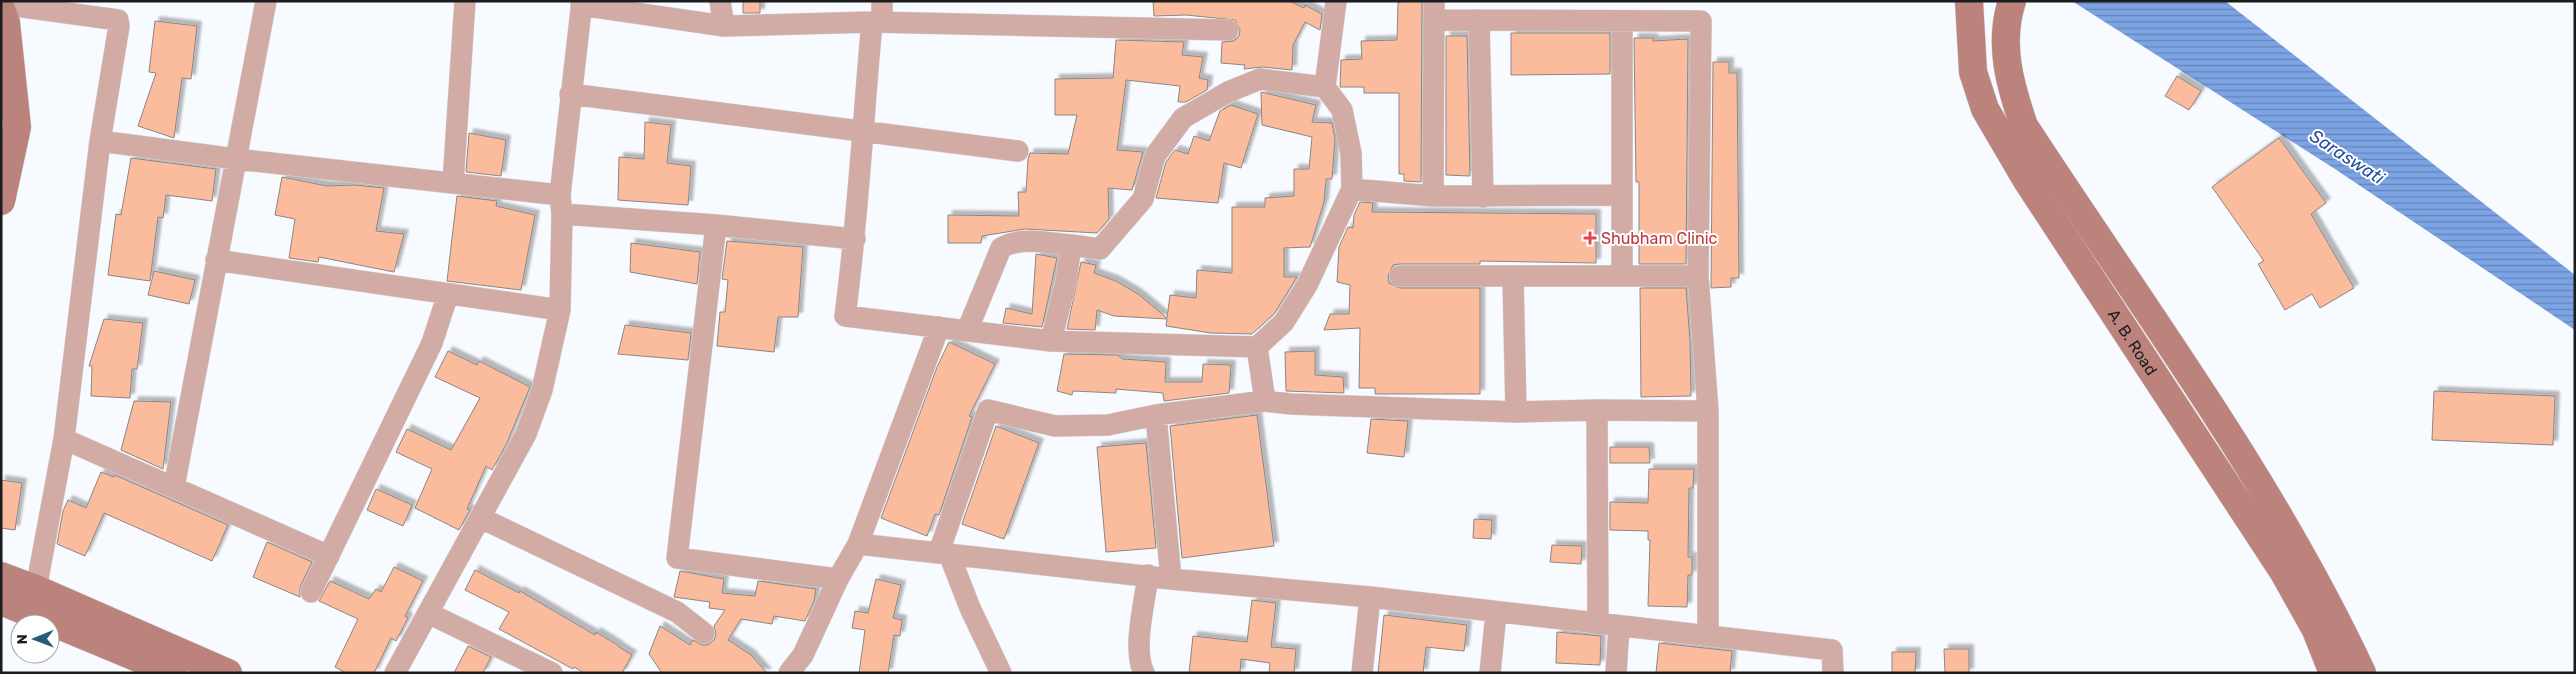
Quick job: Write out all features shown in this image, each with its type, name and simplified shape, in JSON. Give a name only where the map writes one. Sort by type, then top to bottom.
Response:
[{"type":"main road","name":"A. B. Road","points":[[1969,1],[1973,72],[1985,109],[2026,179],[2283,572],[2316,630],[2333,673]]},
{"type":"main road","name":"A. B. Road","points":[[2012,1],[2004,37],[2009,84],[2024,126],[2184,366],[2275,508],[2334,614],[2362,673]]},
{"type":"main road","points":[[1,9],[6,23],[17,127],[1,201]]},
{"type":"main road","points":[[1,576],[36,589],[228,673]]},
{"type":"main road","points":[[1,601],[174,673]]},
{"type":"street","points":[[174,487],[266,1]]},
{"type":"street","points":[[453,183],[465,1]]},
{"type":"street","points":[[720,1],[724,26]]},
{"type":"street","points":[[882,1],[877,22],[862,131],[855,239],[845,316],[1050,341],[1257,348],[1284,322],[1307,285],[1352,189],[1351,153],[1342,110],[1325,86],[1336,1]]},
{"type":"street","points":[[395,673],[526,434],[542,390],[560,310],[561,204],[570,94],[581,3],[724,26],[877,22],[1228,30]]},
{"type":"street","points":[[1,4],[118,20],[119,26],[100,141],[64,439],[36,589]]},
{"type":"street","points":[[1433,196],[1434,10],[1479,20],[1701,21],[1698,276],[1708,412],[1708,636]]},
{"type":"street","points":[[1479,20],[1483,196]]},
{"type":"street","points":[[1622,21],[1622,276]]},
{"type":"street","points":[[967,331],[1001,248],[1011,242],[1024,241],[1100,249],[1143,199],[1155,156],[1183,118],[1228,92],[1260,80],[1325,86]]},
{"type":"street","points":[[570,94],[1018,151]]},
{"type":"street","points":[[100,141],[236,159],[453,183],[561,204],[716,225],[855,239]]},
{"type":"street","points":[[1352,189],[1433,196],[1622,195]]},
{"type":"street","points":[[716,225],[677,558],[838,579]]},
{"type":"street","points":[[1050,341],[1066,281],[1071,245]]},
{"type":"street","points":[[216,260],[560,310]]},
{"type":"street","points":[[1400,276],[1698,276]]},
{"type":"street","points":[[1512,277],[1516,412]]},
{"type":"street","points":[[311,592],[432,343],[448,294]]},
{"type":"street","points":[[790,673],[802,655],[838,579],[858,544],[938,327]]},
{"type":"street","points":[[1257,348],[1265,401]]},
{"type":"street","points":[[1001,673],[944,553],[988,410],[1055,426],[1108,425],[1156,415],[1265,401],[1291,404],[1516,412],[1597,410],[1708,412]]},
{"type":"street","points":[[1597,410],[1609,626],[1616,673]]},
{"type":"street","points":[[1156,415],[1171,579]]},
{"type":"street","points":[[64,439],[329,556]]},
{"type":"street","points":[[481,518],[678,612],[704,633]]},
{"type":"street","points":[[858,544],[1171,579],[1370,597],[1609,626],[1832,650],[1833,673]]},
{"type":"street","points":[[1144,673],[1140,666],[1140,640],[1148,576]]},
{"type":"street","points":[[1362,673],[1370,597]]},
{"type":"street","points":[[1490,673],[1496,613]]},
{"type":"street","points":[[428,614],[552,673]]},
{"type":"water","name":"Saraswati","points":[[2072,1],[2225,1],[2575,275],[2575,330],[2335,169]]},
{"type":"building","points":[[743,1],[760,1],[760,13],[743,13]]},
{"type":"building","points":[[1153,1],[1289,1],[1304,8],[1305,5],[1322,14],[1320,30],[1305,22],[1293,45],[1292,70],[1262,67],[1244,69],[1245,65],[1221,63],[1222,42],[1234,41],[1239,36],[1240,30],[1235,20],[1186,15],[1154,16]]},
{"type":"building","points":[[1403,1],[1422,1],[1421,182],[1404,181],[1404,174],[1399,174],[1399,93],[1364,93],[1364,87],[1340,87],[1341,60],[1362,59],[1361,41],[1397,40],[1398,3]]},
{"type":"building","points":[[155,21],[197,26],[191,79],[182,78],[174,138],[138,126],[156,73],[149,72]]},
{"type":"building","points":[[1511,33],[1610,33],[1610,74],[1511,75]]},
{"type":"building","points":[[1446,36],[1467,36],[1470,176],[1446,175]]},
{"type":"building","points":[[1634,38],[1653,38],[1653,41],[1688,39],[1686,264],[1639,264],[1639,182],[1636,182]]},
{"type":"building","points":[[1116,40],[1184,42],[1182,55],[1203,57],[1199,78],[1208,80],[1207,90],[1186,102],[1178,102],[1180,86],[1126,80],[1117,150],[1143,152],[1132,190],[1108,188],[1109,219],[1097,233],[1025,229],[982,236],[981,243],[948,243],[948,215],[1019,216],[1018,192],[1026,192],[1030,153],[1068,154],[1077,115],[1055,115],[1055,79],[1113,78]]},
{"type":"building","points":[[1713,62],[1729,62],[1729,73],[1737,73],[1739,278],[1731,278],[1731,287],[1711,288]]},
{"type":"building","points":[[2177,76],[2201,91],[2189,110],[2165,96]]},
{"type":"building","points":[[1261,92],[1316,105],[1312,122],[1332,123],[1335,139],[1332,179],[1326,179],[1324,202],[1310,247],[1284,248],[1284,277],[1297,277],[1274,314],[1252,334],[1211,333],[1166,326],[1167,319],[1114,316],[1097,310],[1095,330],[1067,329],[1081,262],[1096,265],[1094,273],[1116,281],[1138,294],[1167,318],[1170,295],[1196,298],[1197,270],[1232,273],[1232,207],[1265,207],[1265,198],[1294,196],[1294,169],[1309,169],[1312,137],[1262,125]]},
{"type":"building","points":[[1231,105],[1258,114],[1241,168],[1224,163],[1218,203],[1156,198],[1166,162],[1175,150],[1188,154],[1194,136],[1209,141],[1220,111]]},
{"type":"building","points":[[645,122],[671,125],[667,163],[691,166],[688,205],[618,200],[619,157],[644,159]]},
{"type":"building","points":[[469,133],[506,140],[501,176],[466,172]]},
{"type":"building","points":[[2279,138],[2326,203],[2311,214],[2354,288],[2320,308],[2312,294],[2285,310],[2258,264],[2264,261],[2212,187]]},
{"type":"building","points":[[131,158],[216,169],[212,201],[166,195],[163,218],[158,217],[150,281],[108,275],[116,214],[121,215]]},
{"type":"building","points":[[282,177],[327,186],[355,185],[384,188],[376,231],[404,234],[394,272],[319,257],[318,262],[289,258],[295,219],[275,215]]},
{"type":"building","points":[[457,196],[497,201],[496,206],[535,215],[521,290],[447,281]]},
{"type":"building","points":[[1360,202],[1373,203],[1372,212],[1596,214],[1596,263],[1480,261],[1480,264],[1393,265],[1388,276],[1389,283],[1400,288],[1480,288],[1480,394],[1375,394],[1375,388],[1359,388],[1360,328],[1324,330],[1330,314],[1349,314],[1350,285],[1337,282],[1339,247],[1348,227],[1353,228],[1354,215]]},
{"type":"building","points":[[727,241],[803,247],[798,317],[778,317],[774,352],[717,346],[720,312],[725,312],[728,280],[722,279]]},
{"type":"building","points":[[631,243],[700,252],[697,284],[630,272]]},
{"type":"building","points":[[1036,254],[1057,258],[1042,327],[1003,323],[1006,308],[1032,314]]},
{"type":"building","points":[[154,271],[195,280],[189,304],[148,295]]},
{"type":"building","points":[[1640,288],[1686,288],[1690,341],[1691,396],[1641,397]]},
{"type":"building","points":[[104,319],[143,323],[137,369],[132,369],[130,398],[91,396],[92,366],[89,366]]},
{"type":"building","points":[[625,325],[691,333],[688,360],[618,354]]},
{"type":"building","points":[[949,342],[995,364],[969,416],[972,417],[939,515],[935,514],[927,536],[881,518],[937,367]]},
{"type":"building","points":[[448,351],[477,365],[479,361],[530,387],[506,445],[492,470],[486,466],[467,509],[470,510],[459,530],[415,508],[432,469],[396,452],[407,429],[451,450],[480,398],[435,377]]},
{"type":"building","points":[[1315,351],[1315,375],[1343,377],[1344,393],[1286,391],[1285,352]]},
{"type":"building","points":[[1064,354],[1117,355],[1123,359],[1166,362],[1165,382],[1202,382],[1203,364],[1231,365],[1229,393],[1164,401],[1163,393],[1116,389],[1116,393],[1073,391],[1072,395],[1057,391]]},
{"type":"building","points":[[2434,391],[2555,396],[2553,445],[2432,440]]},
{"type":"building","points":[[134,401],[171,402],[163,469],[121,450]]},
{"type":"building","points":[[1257,415],[1274,546],[1182,558],[1170,426]]},
{"type":"building","points":[[1371,419],[1408,421],[1404,457],[1367,453]]},
{"type":"building","points":[[996,426],[1039,443],[1004,539],[962,524]]},
{"type":"building","points":[[1146,443],[1156,548],[1106,552],[1097,447]]},
{"type":"building","points":[[1610,447],[1649,447],[1650,463],[1610,463]]},
{"type":"building","points":[[1649,469],[1694,469],[1693,488],[1689,488],[1688,557],[1692,557],[1692,575],[1688,575],[1687,607],[1648,606],[1650,540],[1648,540],[1648,531],[1610,530],[1610,502],[1648,503]]},
{"type":"building","points":[[101,472],[114,477],[115,475],[228,525],[212,561],[104,513],[85,556],[57,544],[63,511],[68,500],[86,508]]},
{"type":"building","points":[[1,480],[22,483],[15,530],[1,528]]},
{"type":"building","points":[[376,489],[412,505],[403,526],[367,510]]},
{"type":"building","points":[[1474,519],[1492,520],[1491,539],[1473,538]]},
{"type":"building","points":[[267,542],[312,562],[300,587],[300,597],[253,577]]},
{"type":"building","points":[[1552,545],[1582,546],[1581,564],[1550,562]]},
{"type":"building","points":[[394,567],[423,581],[405,616],[408,618],[396,641],[391,638],[374,673],[346,673],[335,667],[358,619],[319,601],[330,581],[369,599],[376,589],[381,592]]},
{"type":"building","points":[[475,570],[519,593],[520,591],[595,635],[596,632],[632,655],[622,673],[584,673],[574,667],[573,669],[499,629],[509,612],[465,590]]},
{"type":"building","points":[[680,571],[724,579],[722,593],[755,596],[758,581],[816,589],[814,601],[805,621],[774,616],[772,624],[741,619],[728,640],[751,655],[767,673],[662,673],[649,654],[660,626],[690,645],[693,640],[702,645],[708,645],[714,640],[716,634],[714,626],[725,610],[709,608],[710,602],[674,597]]},
{"type":"building","points":[[876,579],[901,585],[893,618],[902,620],[900,636],[894,635],[888,673],[859,673],[865,630],[852,628],[855,611],[868,613]]},
{"type":"building","points":[[1252,600],[1276,603],[1271,647],[1296,649],[1294,673],[1269,673],[1270,663],[1241,659],[1240,673],[1189,673],[1193,636],[1247,642]]},
{"type":"building","points":[[1384,615],[1467,625],[1464,651],[1426,647],[1423,673],[1378,673]]},
{"type":"building","points":[[1557,632],[1601,636],[1600,665],[1556,663]]},
{"type":"building","points":[[1659,643],[1732,651],[1730,673],[1656,673]]},
{"type":"building","points":[[468,646],[491,657],[483,673],[454,673]]},
{"type":"building","points":[[1944,649],[1969,649],[1969,673],[1945,673]]},
{"type":"building","points":[[1892,652],[1916,652],[1915,673],[1892,673]]},
{"type":"place","name":"Shubham Clinic","points":[[1590,238]]}]
